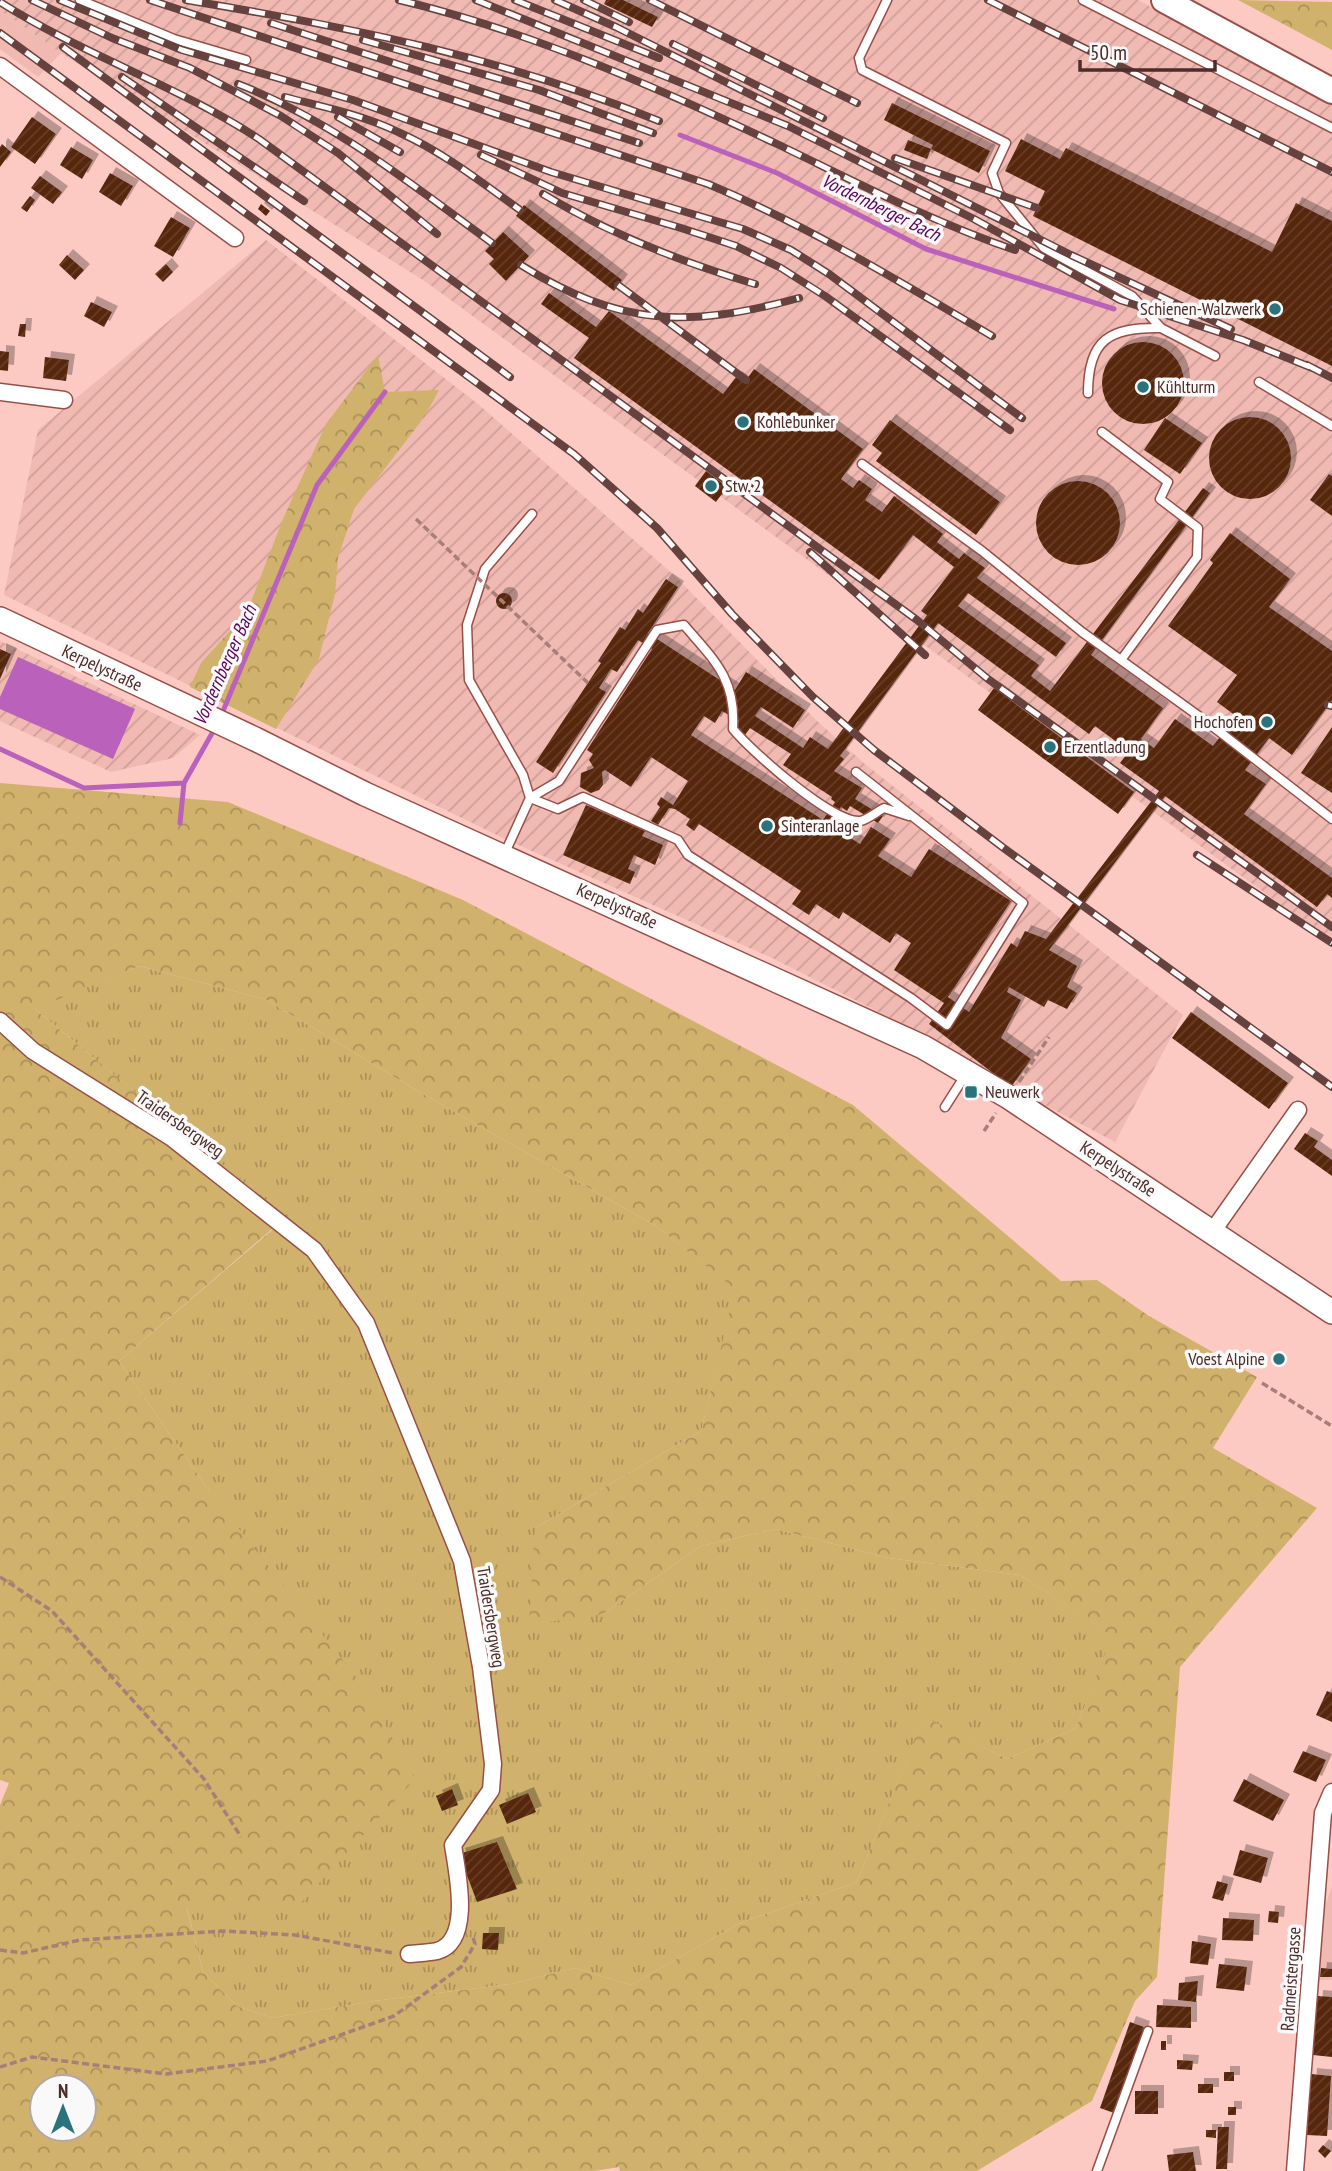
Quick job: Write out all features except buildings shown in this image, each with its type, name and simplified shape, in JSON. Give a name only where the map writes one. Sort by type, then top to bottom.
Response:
[{"type":"main road","points":[[1164,0],[1332,91]]},
{"type":"main road","name":"Kerpelystraße","points":[[0,619],[255,738],[365,794],[834,1005],[967,1072],[1332,1312]]},
{"type":"street","points":[[0,66],[235,238]]},
{"type":"street","points":[[0,391],[64,400]]},
{"type":"street","name":"Traidersbergweg","points":[[0,1021],[33,1051],[172,1138],[314,1250],[366,1323],[462,1561],[481,1667],[493,1764],[491,1790],[453,1845],[461,1898],[457,1932],[439,1951],[409,1954]]},
{"type":"street","points":[[1212,1232],[1298,1110]]},
{"type":"street","name":"Radmeistergasse","points":[[1295,2171],[1323,1813],[1332,1793]]},
{"type":"lane","points":[[80,0],[173,39],[246,60]]},
{"type":"lane","points":[[887,0],[859,58],[862,70],[1006,143],[992,173],[999,193],[1044,248],[1132,296],[1161,328],[1215,356]]},
{"type":"lane","points":[[1083,0],[1332,128]]},
{"type":"lane","points":[[1088,393],[1088,366],[1104,340],[1129,328],[1161,328]]},
{"type":"lane","points":[[1259,382],[1332,426]]},
{"type":"lane","points":[[1102,432],[1168,482],[1160,499],[1198,528],[1197,557],[1121,660]]},
{"type":"lane","points":[[862,464],[982,551],[1332,819]]},
{"type":"lane","points":[[530,798],[523,775],[469,680],[467,625],[485,569],[532,514]]},
{"type":"lane","points":[[503,856],[530,798],[559,781],[657,630],[684,625],[726,675],[734,707],[733,729],[750,749],[835,816],[861,821],[884,808],[909,816]]},
{"type":"lane","points":[[530,798],[558,809],[583,797],[678,840],[688,855],[911,998],[947,1025],[1023,903],[856,772]]},
{"type":"lane","points":[[946,1107],[967,1072]]},
{"type":"lane","points":[[1097,2171],[1148,2031]]},
{"type":"path","points":[[416,519],[588,683]]},
{"type":"path","points":[[989,1103],[999,1110]]},
{"type":"path","points":[[1262,1383],[1332,1426]]},
{"type":"path","points":[[0,1577],[52,1611],[204,1779],[241,1837]]},
{"type":"path","points":[[0,1950],[23,1953],[80,1940],[223,1931],[295,1935],[409,1954]]},
{"type":"path","points":[[0,2067],[33,2057],[166,2074],[267,2062],[394,2016],[461,1967],[475,1944],[471,1933]]},
{"type":"shaded area","points":[[0,0],[1138,0],[1332,104],[1332,942],[426,282],[61,53],[0,10]]},
{"type":"shaded area","points":[[0,10],[61,53],[38,77],[0,49]]},
{"type":"shaded area","points":[[266,240],[478,404],[675,576],[816,720],[865,764],[1183,1015],[1115,1142],[1011,1087],[956,1051],[772,958],[505,839],[4,595],[38,430]]},
{"type":"shaded area","points":[[0,641],[200,735],[173,758],[111,772],[0,721]]},
{"type":"shaded area","points":[[18,657],[135,709],[113,759],[0,709],[0,697]]},
{"type":"shaded area","points":[[1332,1886],[1332,1980],[1319,1980],[1320,1919]]},
{"type":"green space","points":[[1238,0],[1332,2],[1332,50]]},
{"type":"green space","points":[[378,355],[385,392],[439,390],[425,416],[354,509],[338,558],[335,594],[319,659],[276,729],[190,687],[201,663],[247,612],[283,519],[326,424]]},
{"type":"green space","points":[[0,783],[228,802],[463,900],[853,1105],[1061,1281],[1097,1280],[1149,1316],[1257,1377],[1213,1448],[1317,1508],[1180,1667],[1157,1977],[1135,2001],[1092,2101],[977,2171],[620,2171],[619,2167],[595,2171],[0,2171],[0,1805],[9,1783],[0,1780]],"holes":[[[139,966],[265,999],[423,1094],[656,1226],[735,1289],[701,1431],[535,1528],[529,1625],[603,1614],[701,1546],[775,1529],[889,1558],[1020,1575],[1112,1636],[1076,1728],[1007,1759],[924,1716],[857,1882],[740,1923],[631,1985],[574,1968],[511,1984],[374,2001],[272,2018],[237,2006],[203,1972],[187,1909],[295,1909],[415,1779],[364,1687],[210,1492],[119,1361],[286,1217],[35,1009]]]},
{"type":"green space","points":[[139,966],[265,999],[423,1094],[656,1226],[736,1289],[701,1431],[535,1528],[603,1614],[701,1546],[775,1529],[889,1558],[1020,1575],[1113,1636],[1076,1728],[1007,1759],[924,1717],[857,1882],[740,1923],[631,1985],[574,1968],[511,1984],[374,2001],[272,2018],[237,2006],[203,1972],[187,1908],[295,1909],[210,1492],[119,1361],[286,1218],[34,1008]]},
{"type":"waterway","name":"Vordernberger Bach","points":[[680,135],[777,173],[926,249],[1114,309]]},
{"type":"waterway","name":"Vordernberger Bach","points":[[221,716],[317,485],[385,392]]},
{"type":"waterway","name":"Vordernberger Bach","points":[[0,749],[84,788],[184,783],[215,728]]},
{"type":"waterway","points":[[180,823],[184,783]]},
{"type":"railway","points":[[32,0],[112,38],[190,68],[281,116],[338,153],[437,234]]},
{"type":"railway","points":[[60,0],[182,50],[353,100],[551,172],[743,229],[791,250],[829,274],[1022,418]]},
{"type":"railway","points":[[150,0],[708,184],[817,236],[992,336]]},
{"type":"railway","points":[[186,0],[426,47],[542,79],[659,121]]},
{"type":"railway","points":[[399,0],[496,28],[591,62],[731,123],[924,214],[1015,250]]},
{"type":"railway","points":[[476,0],[788,126],[974,219],[1120,300],[1243,340],[1315,369]]},
{"type":"railway","points":[[515,0],[659,58]]},
{"type":"railway","points":[[555,0],[616,27],[1071,255],[1231,329]]},
{"type":"railway","points":[[584,0],[629,22]]},
{"type":"railway","points":[[650,0],[857,103]]},
{"type":"railway","points":[[988,0],[1332,172]]},
{"type":"railway","points":[[0,2],[64,38],[196,102],[259,139],[917,620],[988,679],[1332,927]]},
{"type":"railway","points":[[271,23],[639,143]]},
{"type":"railway","points":[[0,33],[574,454],[657,528],[732,614],[813,697],[874,750],[1005,849],[1332,1087]]},
{"type":"railway","points":[[363,40],[539,90],[653,133]]},
{"type":"railway","points":[[673,44],[823,118]]},
{"type":"railway","points":[[63,47],[510,377]]},
{"type":"railway","points":[[122,77],[304,201]]},
{"type":"railway","points":[[238,84],[273,99],[339,135],[492,243]]},
{"type":"railway","points":[[285,97],[357,116],[415,140],[461,168],[520,210]]},
{"type":"railway","points":[[338,117],[400,152]]},
{"type":"railway","points":[[481,155],[562,193],[736,246],[781,268],[825,296],[1010,430]]},
{"type":"railway","points":[[895,158],[1037,208]]},
{"type":"railway","points":[[543,194],[646,246],[755,284]]},
{"type":"railway","points":[[521,265],[591,301],[623,311],[656,316],[723,314],[799,298]]},
{"type":"railway","points":[[618,285],[746,380]]},
{"type":"railway","points":[[1307,365],[1332,378]]},
{"type":"railway","points":[[810,552],[925,655]]},
{"type":"railway","points":[[1328,705],[1332,706]]},
{"type":"railway","points":[[1197,855],[1332,943]]},
{"type":"place","name":"Schienen-Walzwerk","points":[[1275,309]]},
{"type":"place","name":"Kühlturm","points":[[1143,387]]},
{"type":"place","name":"Kohlebunker","points":[[743,422]]},
{"type":"place","name":"Stw. 2","points":[[711,486]]},
{"type":"place","name":"Hochofen","points":[[1267,722]]},
{"type":"place","name":"Erzentladung","points":[[1050,747]]},
{"type":"place","name":"Sinteranlage","points":[[767,826]]},
{"type":"place","name":"Neuwerk","points":[[971,1092]]},
{"type":"place","name":"Voest Alpine","points":[[1279,1359]]}]
